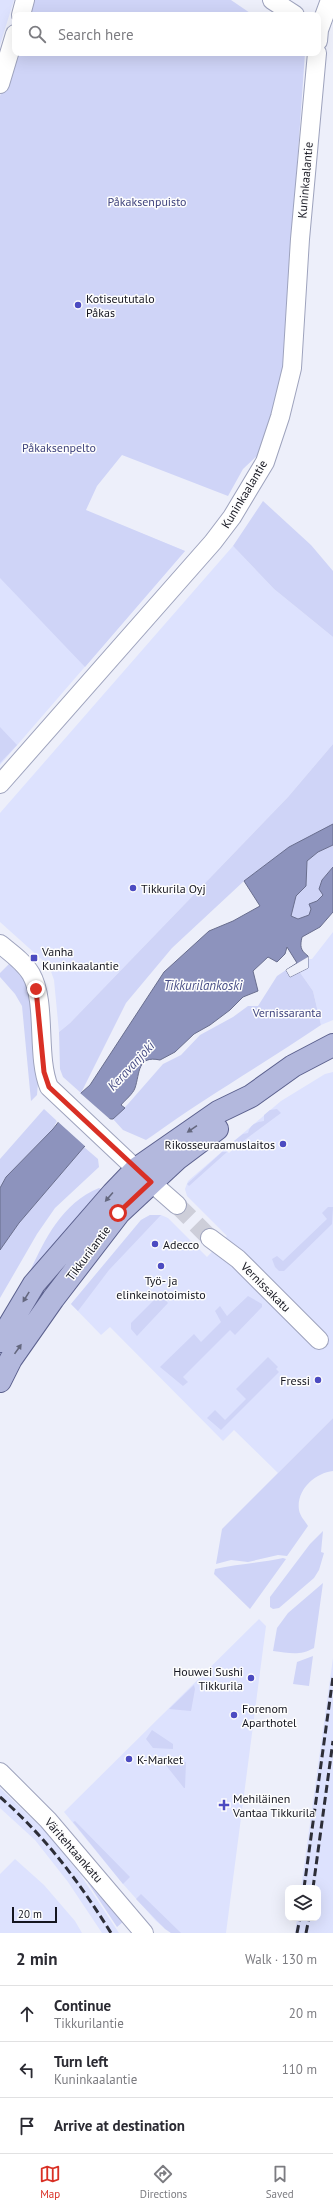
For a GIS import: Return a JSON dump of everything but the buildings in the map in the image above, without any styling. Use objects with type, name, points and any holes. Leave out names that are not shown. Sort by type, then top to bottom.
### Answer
[{"type":"main road","name":"Tikkurilantie","points":[[0,1341],[34,1284],[112,1193],[143,1176],[218,1112],[251,1096],[293,1066],[333,1045]]},
{"type":"main road","name":"Tikkurilantie","points":[[0,1381],[11,1359],[53,1299],[118,1213],[143,1176]]},
{"type":"street","points":[[22,12],[25,0]]},
{"type":"street","points":[[272,0],[290,12]]},
{"type":"street","points":[[321,26],[330,0]]},
{"type":"street","points":[[0,84],[12,44]]},
{"type":"street","name":"Kuninkaalantie","points":[[0,784],[213,542],[232,517],[265,462],[280,417],[292,368],[300,239],[317,56]]},
{"type":"street","points":[[0,944],[23,964],[32,975],[36,989],[46,1080],[49,1087],[59,1098],[111,1144],[143,1176],[177,1205]]},
{"type":"street","name":"Vernissakatu","points":[[210,1238],[238,1259],[319,1340]]},
{"type":"street","name":"Väritehtaankatu","points":[[0,1772],[48,1820],[144,1933]]},
{"type":"shaded area","points":[[0,0],[14,0],[0,45]]},
{"type":"shaded area","points":[[0,476],[185,551],[0,765]]},
{"type":"shaded area","points":[[233,546],[274,589],[333,637],[333,744],[288,797],[70,1023],[59,1032],[54,980],[49,966],[0,922],[0,813]]},
{"type":"shaded area","points":[[333,932],[333,1020],[321,1025],[313,991],[299,971],[306,968],[307,959],[312,959]]},
{"type":"shaded area","points":[[333,1072],[333,1418],[278,1473],[234,1430],[223,1441],[110,1327],[101,1335],[71,1304],[141,1220],[150,1215],[161,1215],[168,1218],[207,1257],[227,1236],[187,1196],[185,1189],[188,1181],[225,1149],[229,1153],[238,1145],[234,1141],[281,1101],[325,1074]]},
{"type":"shaded area","points":[[259,1619],[266,1626],[226,1933],[171,1933],[156,1921],[123,1884],[64,1812]]},
{"type":"shaded area","points":[[333,1658],[333,1933],[295,1933],[297,1921],[321,1921],[321,1885],[301,1885]]},
{"type":"shaded area","points":[[0,1788],[45,1831],[80,1874],[119,1933],[102,1933],[68,1882],[35,1840],[0,1808]]},
{"type":"shaded area","points":[[15,1859],[44,1885],[75,1921],[82,1933],[0,1933],[0,1874]]},
{"type":"green space","points":[[29,0],[231,0],[249,12],[26,12]]},
{"type":"green space","name":"Påkaksenpuisto","points":[[14,56],[305,56],[283,367],[273,414],[258,455],[243,469],[228,496],[122,455],[97,486],[86,510],[185,551],[85,667],[0,578],[0,96]]},
{"type":"green space","points":[[263,501],[311,545],[333,571],[333,637],[274,589],[233,546]]},
{"type":"green space","points":[[0,727],[17,745],[0,763]]},
{"type":"green space","points":[[333,744],[333,824],[244,881],[172,948],[126,1003],[81,1093],[63,1077],[60,1069],[59,1032],[70,1023],[288,797]]},
{"type":"green space","points":[[333,845],[333,867],[322,880],[323,894],[309,915],[298,919],[290,916],[296,896],[306,886],[307,861],[318,852]]},
{"type":"green space","points":[[9,964],[24,978],[31,994],[38,1083],[37,1095],[31,1101],[22,1006],[15,994],[0,977],[0,973]]},
{"type":"green space","name":"Vernissaranta","points":[[286,970],[290,977],[299,971],[313,991],[321,1025],[194,1107],[146,1140],[123,1130],[113,1119],[163,1064],[181,1055],[200,1035],[233,1017],[248,1006],[258,1006],[277,976]]},
{"type":"green space","points":[[44,1109],[57,1121],[53,1129],[6,1177],[0,1188],[0,1159]]},
{"type":"green space","points":[[277,1109],[281,1113],[238,1145],[234,1141],[243,1134],[248,1133],[254,1124],[264,1121],[264,1115],[270,1110]]},
{"type":"green space","points":[[84,1147],[98,1159],[99,1167],[55,1208],[37,1234],[0,1298],[0,1250],[19,1223]]},
{"type":"green space","points":[[222,1152],[227,1152],[189,1186],[187,1184]]},
{"type":"green space","points":[[99,1188],[103,1190],[27,1278],[47,1238],[63,1214],[85,1195]]},
{"type":"green space","points":[[328,1207],[333,1207],[332,1224],[284,1271],[279,1271],[275,1267],[272,1259],[277,1256],[283,1261],[327,1219],[322,1213]]},
{"type":"green space","points":[[150,1215],[161,1215],[109,1270],[78,1311],[71,1304],[141,1220]]},
{"type":"green space","points":[[160,1294],[168,1303],[137,1336],[131,1329],[131,1323]]},
{"type":"green space","points":[[248,1296],[262,1304],[262,1307],[235,1335],[230,1330],[183,1377],[188,1382],[183,1386],[160,1367],[194,1334],[201,1342],[221,1322],[215,1311],[220,1306],[227,1316]]},
{"type":"green space","points":[[268,1357],[278,1367],[276,1369],[279,1372],[221,1430],[207,1418],[215,1410],[225,1420],[246,1399],[236,1389]]},
{"type":"green space","points":[[333,1418],[333,1471],[320,1475],[304,1489],[299,1503],[299,1510],[308,1526],[287,1556],[278,1555],[248,1562],[231,1560],[216,1564],[222,1529]]},
{"type":"green space","points":[[323,1531],[321,1552],[324,1553],[319,1570],[314,1578],[279,1608],[273,1609],[270,1607],[270,1597],[310,1544]]},
{"type":"green space","points":[[283,1558],[286,1559],[250,1609],[214,1574],[215,1569]]},
{"type":"green space","points":[[323,1583],[314,1648],[309,1651],[299,1653],[273,1651],[277,1628],[288,1613]]},
{"type":"green space","points":[[313,1656],[309,1686],[293,1684],[297,1662]]},
{"type":"green space","points":[[194,1685],[195,1689],[191,1711],[169,1709]]},
{"type":"green space","points":[[152,1730],[173,1744],[173,1749],[153,1748],[146,1739]]},
{"type":"green space","points":[[161,1759],[186,1762],[185,1788],[184,1788]]},
{"type":"green space","points":[[75,1821],[130,1877],[123,1884],[73,1822]]},
{"type":"green space","points":[[89,1880],[124,1921],[117,1927],[88,1883]]},
{"type":"green space","points":[[141,1894],[181,1933],[171,1933],[165,1929],[136,1899]]},
{"type":"water","name":"Tikkurilankoski","points":[[333,824],[333,845],[318,852],[307,861],[306,886],[296,896],[291,916],[298,919],[309,915],[311,909],[309,904],[317,901],[323,895],[319,889],[322,880],[333,867],[333,912],[320,927],[302,937],[301,948],[308,956],[308,968],[290,977],[286,970],[297,963],[287,947],[285,954],[277,962],[268,957],[253,971],[258,991],[243,997],[230,1010],[210,1025],[194,1034],[175,1052],[160,1060],[147,1060],[143,1063],[139,1071],[134,1090],[121,1105],[125,1108],[113,1119],[108,1119],[19,1223],[0,1250],[0,1188],[6,1177],[53,1129],[81,1093],[90,1085],[164,972],[209,931],[233,921],[260,906],[244,881],[289,847]]},
{"type":"pier","points":[[308,957],[308,968],[290,977],[286,970]]},
{"type":"pier","points":[[79,1092],[112,1121],[109,1121],[87,1148],[56,1120]]},
{"type":"tunnel","points":[[177,1205],[210,1238]]},
{"type":"railway","points":[[304,1885],[333,1677]]},
{"type":"railway","points":[[313,1885],[333,1741]]},
{"type":"railway","points":[[0,1797],[32,1828],[61,1861],[87,1896],[111,1933]]},
{"type":"railway","points":[[297,1933],[299,1921]]},
{"type":"railway","points":[[306,1933],[308,1921]]},
{"type":"place","name":"Kotiseututalo Påkas","points":[[78,305]]},
{"type":"place","name":"Tikkurila Oyj","points":[[133,888]]},
{"type":"place","name":"Vanha Kuninkaalantie","points":[[34,958]]},
{"type":"place","name":"Rikosseuraamuslaitos","points":[[283,1144]]},
{"type":"place","name":"Adecco","points":[[155,1244]]},
{"type":"place","name":"Työ- ja elinkeinotoimisto","points":[[161,1266]]},
{"type":"place","name":"Fressi","points":[[318,1380]]},
{"type":"place","name":"Houwei Sushi Tikkurila","points":[[251,1678]]},
{"type":"place","name":"Forenom Aparthotel","points":[[234,1715]]},
{"type":"place","name":"K-Market","points":[[129,1759]]},
{"type":"place","name":"Mehiläinen Vantaa Tikkurila","points":[[224,1805]]},
{"type":"route","points":[[36,989],[44,1072],[49,1087],[54,1094],[111,1144],[136,1170],[151,1182],[118,1213]]},
{"type":"park label","name":"Påkaksenpelto","points":[[59,447]]},
{"type":"water label","name":"Keravanjoki","points":[[131,1066]]}]
